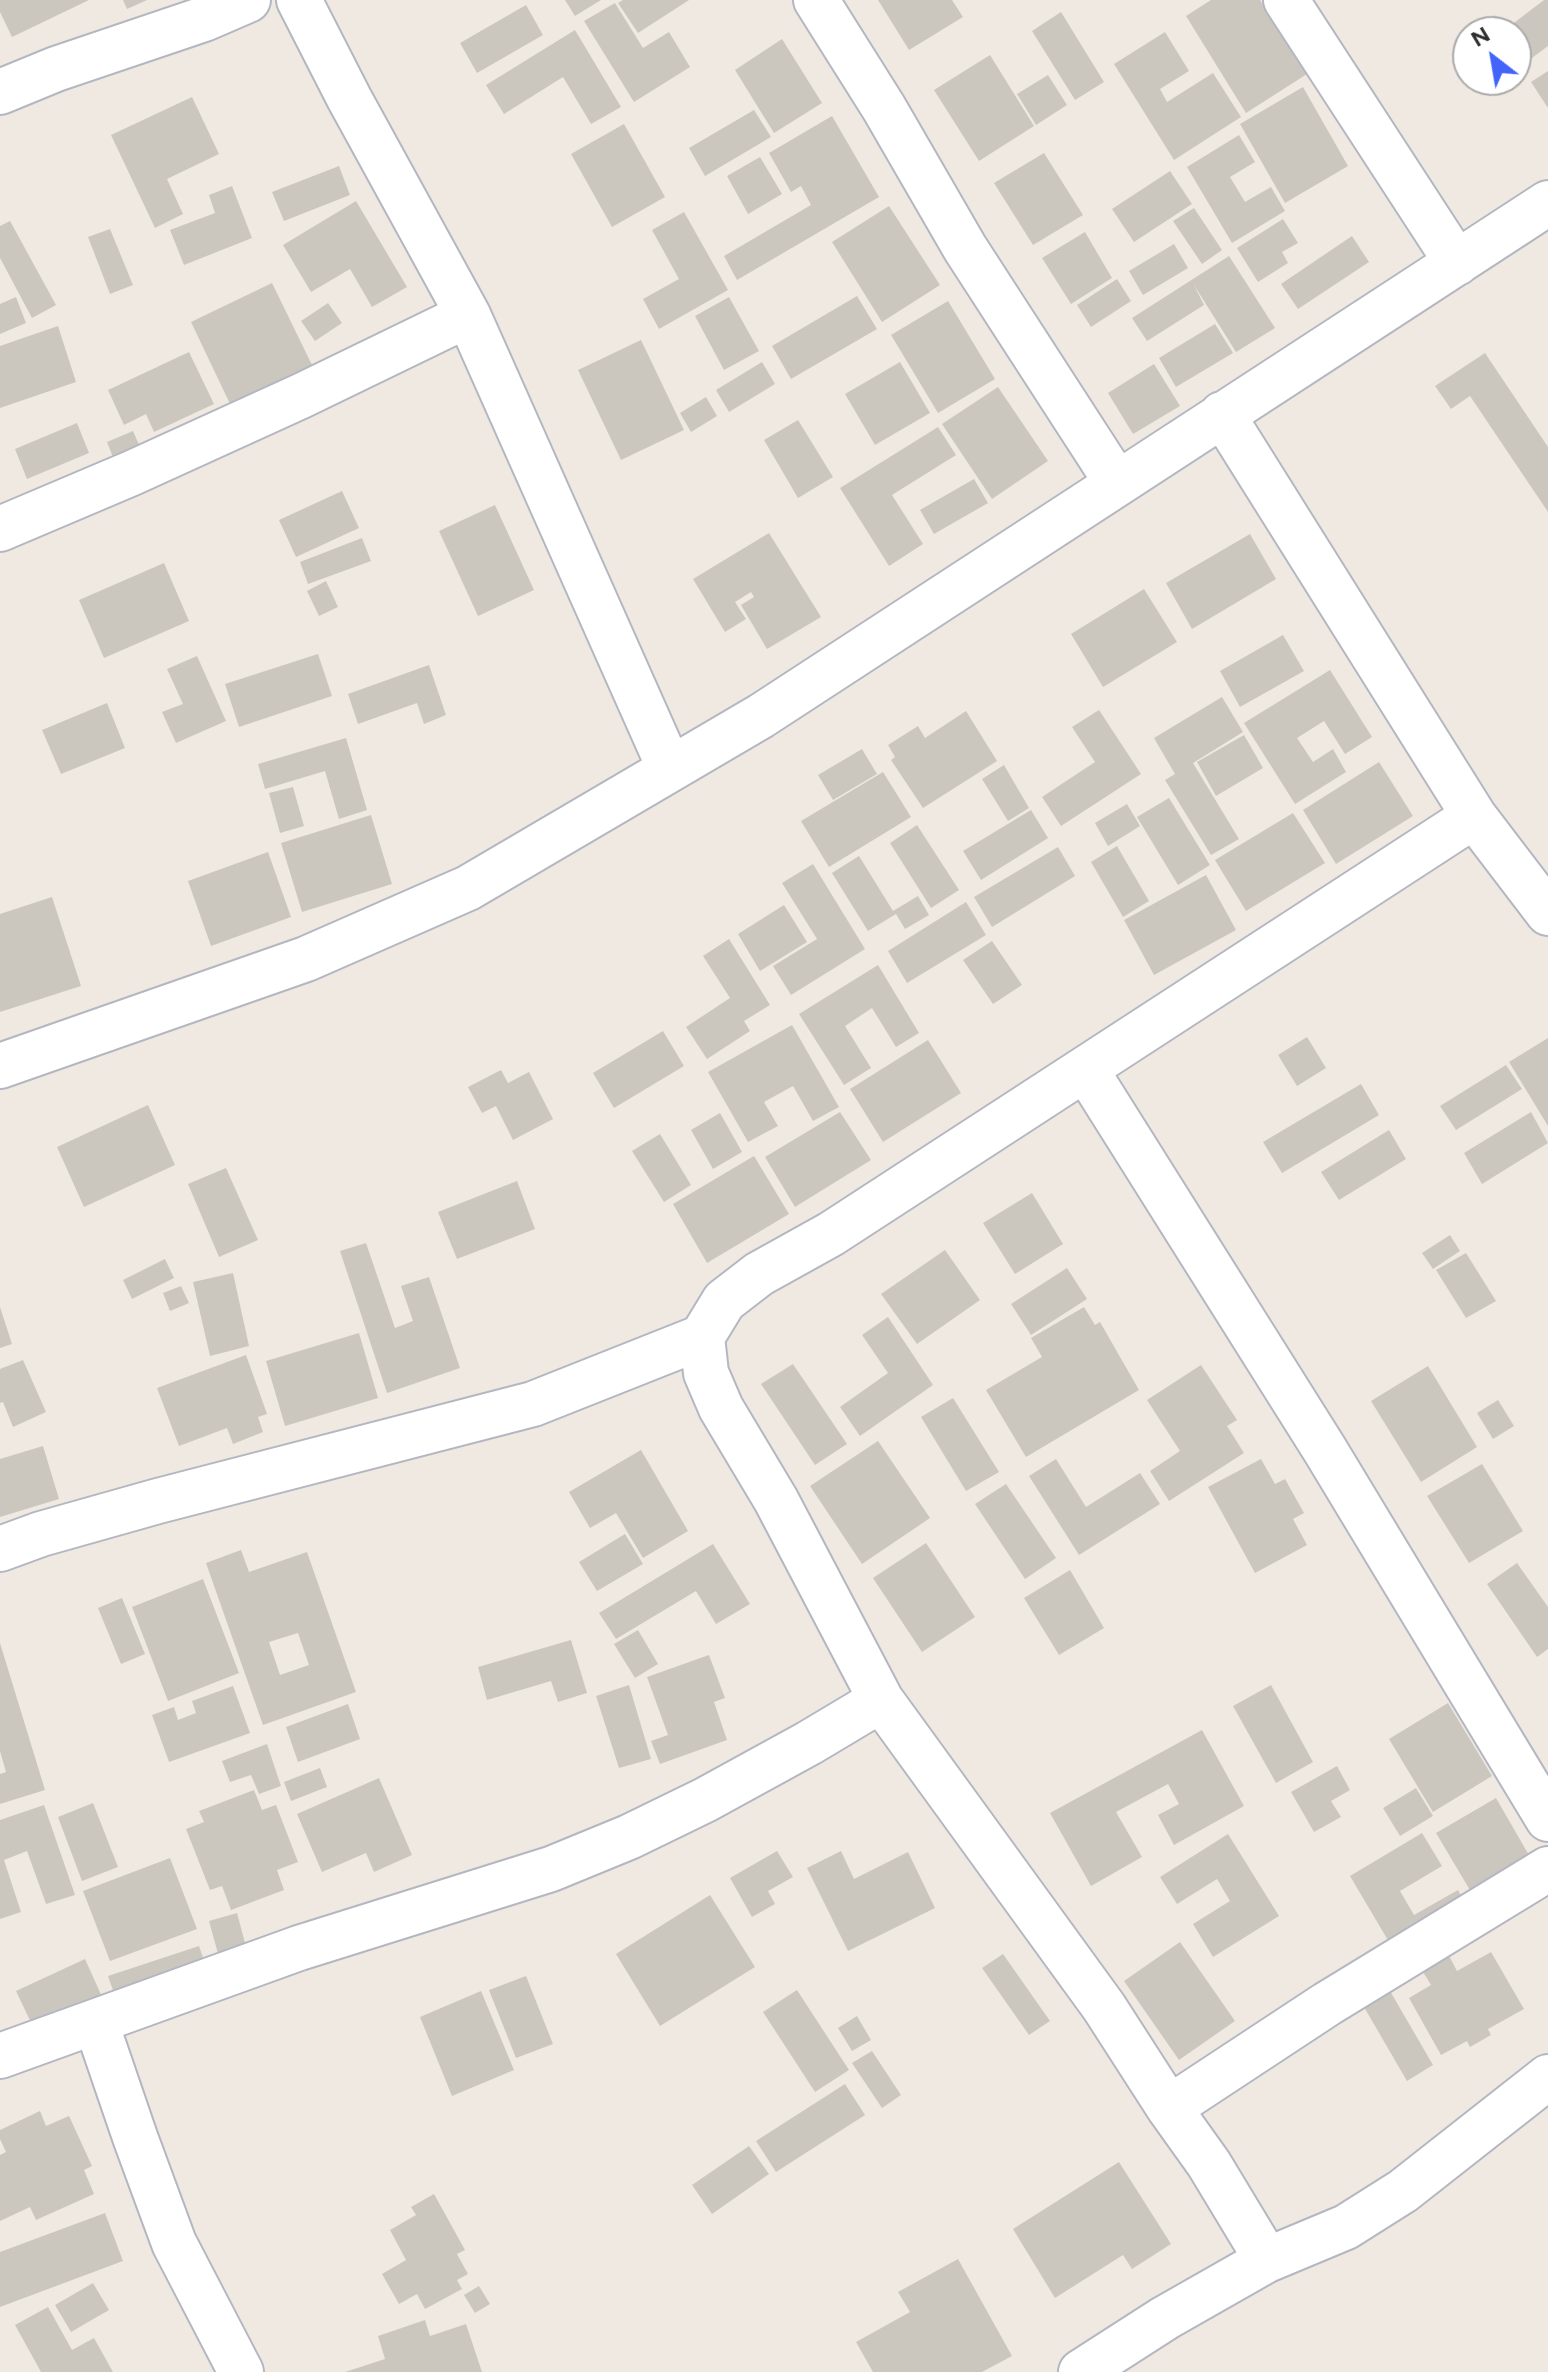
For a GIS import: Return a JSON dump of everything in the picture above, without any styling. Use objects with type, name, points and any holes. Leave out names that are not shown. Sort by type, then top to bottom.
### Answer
[{"type":"street","points":[[0,92],[56,69],[204,19],[248,0]]},
{"type":"street","points":[[299,0],[468,315],[669,767]]},
{"type":"street","points":[[816,0],[884,108],[965,248],[1117,483]]},
{"type":"street","points":[[1286,0],[1457,263]]},
{"type":"street","points":[[0,1066],[306,959],[454,894],[761,716],[1548,203]]},
{"type":"street","points":[[0,529],[301,396],[468,315]]},
{"type":"street","points":[[1222,414],[1474,816],[1548,913]]},
{"type":"street","points":[[0,1549],[41,1534],[158,1501],[533,1404],[702,1337],[724,1301],[759,1274],[831,1234],[1474,816]]},
{"type":"street","points":[[1086,1070],[1325,1450],[1548,1819]]},
{"type":"street","points":[[702,1337],[706,1373],[721,1408],[776,1500],[881,1700],[1104,2007],[1209,2164],[1267,2260]]},
{"type":"street","points":[[0,2056],[299,1948],[551,1869],[629,1837],[718,1793],[881,1700]]},
{"type":"street","points":[[1169,2108],[1327,2004],[1548,1869]]},
{"type":"street","points":[[96,2023],[174,2243],[241,2372]]},
{"type":"street","points":[[1081,2372],[1165,2318],[1267,2260],[1346,2227],[1403,2191],[1548,2077]]},
{"type":"building","points":[[0,0],[89,0],[12,37],[0,12]]},
{"type":"building","points":[[123,0],[147,0],[127,9]]},
{"type":"building","points":[[565,0],[601,0],[575,16]]},
{"type":"building","points":[[623,0],[689,0],[638,33],[618,3]]},
{"type":"building","points":[[878,0],[952,0],[963,17],[909,50]]},
{"type":"building","points":[[1211,0],[1260,0],[1307,74],[1246,113],[1186,16]]},
{"type":"building","points":[[1548,0],[1548,46],[1532,58],[1532,16],[1523,16]]},
{"type":"building","points":[[615,3],[643,48],[669,32],[690,67],[634,102],[584,21]]},
{"type":"building","points":[[526,5],[543,35],[477,73],[460,43]]},
{"type":"building","points":[[1061,12],[1104,82],[1075,100],[1032,31]]},
{"type":"building","points":[[575,30],[621,107],[591,124],[563,77],[504,114],[486,85]]},
{"type":"building","points":[[1165,32],[1189,71],[1160,89],[1167,102],[1213,73],[1241,117],[1174,160],[1114,64]]},
{"type":"building","points":[[782,39],[822,103],[774,133],[735,70]]},
{"type":"building","points":[[990,55],[1034,126],[979,161],[934,90]]},
{"type":"building","points":[[1548,71],[1548,108],[1532,84]]},
{"type":"building","points":[[1048,75],[1067,105],[1036,125],[1017,94]]},
{"type":"building","points":[[1303,87],[1348,166],[1285,203],[1240,124]]},
{"type":"building","points":[[192,97],[219,154],[167,179],[183,214],[155,228],[111,135]]},
{"type":"building","points":[[754,110],[771,137],[705,176],[689,148]]},
{"type":"building","points":[[832,116],[879,197],[737,280],[724,256],[811,205],[801,186],[791,192],[769,153]]},
{"type":"building","points":[[624,124],[665,197],[612,227],[571,154]]},
{"type":"building","points":[[1239,135],[1255,162],[1230,177],[1245,202],[1271,187],[1285,211],[1232,243],[1187,167]]},
{"type":"building","points":[[1044,153],[1083,215],[1033,245],[994,183]]},
{"type":"building","points":[[760,157],[782,194],[748,214],[727,176]]},
{"type":"building","points":[[339,166],[350,195],[284,221],[272,192]]},
{"type":"building","points":[[1170,171],[1192,204],[1134,242],[1112,209]]},
{"type":"building","points":[[232,186],[252,238],[184,265],[170,230],[215,213],[209,195]]},
{"type":"building","points":[[356,201],[407,287],[372,307],[350,269],[311,292],[283,245]]},
{"type":"building","points":[[889,206],[940,285],[882,322],[832,242]]},
{"type":"building","points":[[1194,208],[1222,250],[1202,264],[1173,221]]},
{"type":"building","points":[[684,212],[728,290],[659,329],[643,299],[679,279],[652,230]]},
{"type":"building","points":[[1283,219],[1298,243],[1282,252],[1288,263],[1258,282],[1237,248]]},
{"type":"building","points":[[10,221],[56,305],[32,318],[0,258],[0,226]]},
{"type":"building","points":[[110,229],[133,285],[110,294],[88,237]]},
{"type":"building","points":[[1085,232],[1112,278],[1071,304],[1042,258]]},
{"type":"building","points":[[1352,236],[1369,262],[1298,309],[1281,284]]},
{"type":"building","points":[[1174,244],[1188,268],[1143,295],[1129,271]]},
{"type":"building","points":[[1229,256],[1275,328],[1236,352],[1194,285],[1204,305],[1147,341],[1132,318]]},
{"type":"building","points":[[1117,279],[1131,301],[1091,327],[1077,305]]},
{"type":"building","points":[[272,283],[313,367],[231,406],[191,322]]},
{"type":"building","points":[[857,296],[877,329],[791,379],[772,346]]},
{"type":"building","points":[[16,297],[26,323],[0,334],[0,304]]},
{"type":"building","points":[[729,297],[759,351],[724,370],[695,316]]},
{"type":"building","points":[[948,301],[995,379],[938,413],[891,335]]},
{"type":"building","points":[[328,303],[342,323],[315,341],[301,321]]},
{"type":"building","points":[[1215,324],[1233,353],[1176,387],[1159,358]]},
{"type":"building","points":[[58,326],[76,382],[0,408],[0,346]]},
{"type":"building","points":[[641,340],[684,430],[621,460],[578,370]]},
{"type":"building","points":[[189,352],[214,404],[154,432],[146,414],[124,425],[108,390]]},
{"type":"building","points":[[1485,353],[1548,447],[1548,512],[1470,396],[1451,409],[1435,386]]},
{"type":"building","points":[[762,362],[775,384],[729,412],[716,390]]},
{"type":"building","points":[[900,362],[930,413],[875,445],[845,394]]},
{"type":"building","points":[[1154,364],[1180,406],[1133,434],[1108,393]]},
{"type":"building","points":[[998,387],[1048,461],[992,499],[942,424]]},
{"type":"building","points":[[706,397],[717,416],[691,432],[680,413]]},
{"type":"building","points":[[798,420],[833,477],[798,498],[764,440]]},
{"type":"building","points":[[77,423],[89,453],[27,479],[15,449]]},
{"type":"building","points":[[938,427],[956,455],[892,495],[923,544],[889,566],[840,488]]},
{"type":"building","points":[[133,431],[143,454],[116,465],[107,442]]},
{"type":"building","points":[[974,479],[988,503],[934,534],[920,510]]},
{"type":"building","points":[[342,491],[359,528],[296,557],[279,520]]},
{"type":"building","points":[[495,505],[534,590],[478,616],[439,531]]},
{"type":"building","points":[[769,533],[821,617],[767,649],[741,605],[754,597],[751,592],[735,602],[746,619],[725,632],[693,579]]},
{"type":"building","points":[[1250,534],[1276,579],[1192,629],[1166,583]]},
{"type":"building","points":[[362,538],[371,561],[308,584],[300,562]]},
{"type":"building","points":[[164,563],[189,621],[104,658],[79,600]]},
{"type":"building","points":[[326,581],[338,607],[319,616],[307,591]]},
{"type":"building","points":[[1144,589],[1177,642],[1103,687],[1071,634]]},
{"type":"building","points":[[1283,635],[1304,671],[1240,707],[1220,671]]},
{"type":"building","points":[[318,654],[332,696],[239,727],[225,684]]},
{"type":"building","points":[[197,656],[226,721],[176,743],[162,712],[183,704],[167,669]]},
{"type":"building","points":[[429,665],[446,715],[424,724],[417,703],[358,724],[348,694]]},
{"type":"building","points":[[1330,670],[1372,737],[1345,754],[1324,721],[1297,738],[1313,762],[1333,749],[1346,772],[1295,804],[1244,723]]},
{"type":"building","points":[[1222,697],[1243,732],[1193,763],[1239,839],[1211,855],[1165,780],[1175,774],[1154,738]]},
{"type":"building","points":[[107,703],[125,748],[61,774],[42,730]]},
{"type":"building","points":[[1099,710],[1141,774],[1061,826],[1042,797],[1095,762],[1072,727]]},
{"type":"building","points":[[966,711],[997,761],[923,808],[891,760],[895,757],[888,745],[918,726],[925,738]]},
{"type":"building","points":[[1244,735],[1263,768],[1216,796],[1197,762]]},
{"type":"building","points":[[346,738],[367,810],[339,819],[325,771],[265,789],[258,764]]},
{"type":"building","points":[[862,749],[877,774],[833,800],[818,775]]},
{"type":"building","points":[[1379,762],[1413,816],[1336,864],[1303,810]]},
{"type":"building","points":[[1004,765],[1029,808],[1008,821],[982,779]]},
{"type":"building","points":[[883,772],[911,817],[829,867],[801,821]]},
{"type":"building","points":[[293,787],[304,826],[280,833],[269,793]]},
{"type":"building","points":[[1169,798],[1210,865],[1178,885],[1137,817]]},
{"type":"building","points":[[1127,804],[1140,826],[1108,846],[1095,823]]},
{"type":"building","points":[[1031,810],[1048,838],[981,880],[963,851]]},
{"type":"building","points":[[1293,813],[1325,863],[1246,911],[1215,860]]},
{"type":"building","points":[[371,815],[392,884],[302,912],[281,843]]},
{"type":"building","points":[[917,825],[959,890],[931,908],[890,843]]},
{"type":"building","points":[[1117,846],[1149,901],[1123,917],[1091,862]]},
{"type":"building","points":[[1058,847],[1075,876],[992,927],[974,897]]},
{"type":"building","points":[[268,852],[291,917],[211,946],[188,881]]},
{"type":"building","points":[[859,856],[893,911],[918,896],[929,915],[905,929],[896,914],[868,931],[832,873]]},
{"type":"building","points":[[813,864],[865,949],[791,995],[773,966],[817,939],[782,883]]},
{"type":"building","points":[[1206,875],[1236,930],[1154,975],[1124,920]]},
{"type":"building","points":[[52,897],[81,986],[0,1012],[0,914]]},
{"type":"building","points":[[966,902],[986,935],[907,983],[888,951]]},
{"type":"building","points":[[784,905],[807,942],[760,971],[738,934]]},
{"type":"building","points":[[729,939],[770,1005],[744,1021],[750,1031],[707,1059],[686,1027],[730,998],[703,956]]},
{"type":"building","points":[[992,941],[1022,985],[993,1004],[963,960]]},
{"type":"building","points":[[878,965],[919,1033],[896,1047],[872,1008],[845,1026],[871,1068],[844,1085],[799,1014]]},
{"type":"building","points":[[792,1025],[839,1107],[813,1121],[793,1086],[764,1102],[778,1126],[748,1142],[708,1072]]},
{"type":"building","points":[[663,1031],[684,1066],[614,1108],[593,1073]]},
{"type":"building","points":[[1307,1037],[1326,1068],[1297,1086],[1278,1055]]},
{"type":"building","points":[[1548,1038],[1548,1126],[1509,1062]]},
{"type":"building","points":[[928,1040],[961,1093],[883,1142],[850,1089]]},
{"type":"building","points":[[1506,1065],[1522,1089],[1456,1130],[1440,1106]]},
{"type":"building","points":[[501,1070],[508,1083],[529,1072],[553,1119],[513,1140],[496,1106],[482,1113],[468,1087]]},
{"type":"building","points":[[1361,1084],[1379,1115],[1282,1173],[1263,1142]]},
{"type":"building","points":[[148,1105],[175,1165],[84,1207],[57,1147]]},
{"type":"building","points":[[840,1112],[871,1160],[795,1207],[765,1157]]},
{"type":"building","points":[[1531,1112],[1548,1143],[1482,1184],[1464,1153]]},
{"type":"building","points":[[720,1113],[742,1152],[713,1169],[691,1130]]},
{"type":"building","points":[[1389,1130],[1406,1159],[1339,1200],[1321,1172]]},
{"type":"building","points":[[660,1134],[691,1185],[664,1202],[632,1151]]},
{"type":"building","points":[[754,1156],[789,1214],[707,1263],[673,1204]]},
{"type":"building","points":[[226,1168],[258,1240],[219,1257],[188,1184]]},
{"type":"building","points":[[517,1181],[535,1229],[457,1259],[438,1212]]},
{"type":"building","points":[[1032,1193],[1063,1244],[1015,1274],[983,1223]]},
{"type":"building","points":[[1450,1235],[1460,1251],[1433,1269],[1422,1253]]},
{"type":"building","points":[[366,1243],[395,1328],[413,1321],[401,1286],[429,1277],[460,1368],[387,1393],[340,1251]]},
{"type":"building","points":[[945,1250],[980,1300],[917,1344],[881,1294]]},
{"type":"building","points":[[1466,1253],[1496,1301],[1466,1318],[1436,1270]]},
{"type":"building","points":[[165,1259],[174,1278],[132,1299],[123,1280]]},
{"type":"building","points":[[1067,1268],[1087,1299],[1031,1335],[1011,1304]]},
{"type":"building","points":[[233,1273],[249,1346],[210,1356],[193,1282]]},
{"type":"building","points":[[181,1286],[189,1303],[170,1311],[163,1293]]},
{"type":"building","points":[[0,1307],[12,1344],[0,1348]]},
{"type":"building","points":[[1084,1307],[1095,1325],[1100,1322],[1139,1390],[1026,1457],[986,1390],[1042,1357],[1031,1338]]},
{"type":"building","points":[[888,1317],[933,1385],[860,1436],[840,1407],[888,1373],[862,1335]]},
{"type":"building","points":[[359,1333],[378,1398],[285,1426],[266,1361]]},
{"type":"building","points":[[246,1355],[267,1414],[258,1417],[263,1432],[233,1444],[227,1428],[179,1446],[157,1388]]},
{"type":"building","points":[[23,1360],[46,1412],[13,1427],[3,1402],[0,1403],[0,1369]]},
{"type":"building","points":[[793,1364],[847,1444],[815,1465],[761,1384]]},
{"type":"building","points":[[1201,1365],[1237,1420],[1227,1426],[1244,1453],[1169,1501],[1150,1471],[1180,1451],[1147,1400]]},
{"type":"building","points":[[1428,1366],[1477,1447],[1421,1482],[1371,1401]]},
{"type":"building","points":[[953,1398],[999,1472],[966,1491],[921,1417]]},
{"type":"building","points":[[1498,1400],[1514,1426],[1493,1439],[1477,1413]]},
{"type":"building","points":[[878,1441],[930,1518],[862,1564],[810,1486]]},
{"type":"building","points":[[43,1446],[59,1499],[0,1517],[0,1459]]},
{"type":"building","points":[[641,1450],[688,1531],[643,1558],[616,1513],[590,1528],[569,1492]]},
{"type":"building","points":[[1056,1459],[1086,1507],[1140,1473],[1160,1504],[1079,1555],[1029,1476]]},
{"type":"building","points":[[1261,1459],[1275,1484],[1285,1479],[1304,1513],[1293,1519],[1307,1545],[1255,1573],[1208,1487]]},
{"type":"building","points":[[1482,1464],[1523,1531],[1469,1563],[1427,1496]]},
{"type":"building","points":[[1006,1484],[1056,1558],[1025,1579],[975,1504]]},
{"type":"building","points":[[625,1534],[643,1564],[597,1591],[579,1562]]},
{"type":"building","points":[[926,1543],[975,1617],[922,1652],[873,1578]]},
{"type":"building","points":[[713,1544],[750,1604],[716,1624],[696,1591],[616,1639],[599,1613]]},
{"type":"building","points":[[241,1550],[249,1572],[307,1552],[356,1692],[263,1725],[206,1563]],"holes":[[[298,1633],[309,1665],[280,1675],[269,1642]]]},
{"type":"building","points":[[1517,1563],[1548,1607],[1548,1649],[1537,1657],[1487,1584]]},
{"type":"building","points":[[1070,1570],[1104,1628],[1059,1655],[1024,1598]]},
{"type":"building","points":[[203,1579],[239,1673],[168,1701],[132,1607]]},
{"type":"building","points":[[122,1598],[145,1654],[121,1664],[98,1608]]},
{"type":"building","points":[[638,1630],[658,1664],[635,1678],[614,1644]]},
{"type":"building","points":[[571,1640],[587,1693],[558,1702],[551,1681],[487,1700],[478,1667]]},
{"type":"building","points":[[0,1643],[45,1790],[0,1804],[0,1774],[6,1772],[0,1751]]},
{"type":"building","points":[[709,1655],[725,1698],[714,1702],[727,1740],[660,1764],[651,1741],[668,1735],[647,1677]]},
{"type":"building","points":[[629,1685],[651,1759],[619,1768],[596,1696]]},
{"type":"building","points":[[1271,1685],[1313,1762],[1276,1783],[1233,1706]]},
{"type":"building","points":[[233,1686],[250,1733],[169,1762],[152,1715],[174,1707],[178,1720],[196,1713],[192,1701]]},
{"type":"building","points":[[1448,1703],[1492,1776],[1433,1812],[1389,1739]]},
{"type":"building","points":[[348,1704],[360,1739],[298,1762],[286,1727]]},
{"type":"building","points":[[1202,1730],[1244,1806],[1174,1845],[1158,1815],[1179,1804],[1168,1784],[1116,1812],[1142,1857],[1091,1886],[1050,1813]]},
{"type":"building","points":[[267,1744],[281,1786],[259,1794],[251,1775],[230,1782],[222,1761]]},
{"type":"building","points":[[1337,1766],[1350,1790],[1331,1801],[1341,1817],[1314,1832],[1291,1792]]},
{"type":"building","points":[[320,1768],[327,1787],[291,1801],[284,1782]]},
{"type":"building","points":[[379,1778],[412,1855],[374,1872],[366,1853],[322,1872],[297,1814]]},
{"type":"building","points":[[1416,1788],[1433,1816],[1400,1836],[1383,1808]]},
{"type":"building","points":[[254,1790],[262,1810],[276,1805],[298,1862],[277,1870],[284,1890],[231,1910],[222,1886],[210,1890],[186,1829],[204,1822],[199,1811]]},
{"type":"building","points":[[1496,1798],[1545,1883],[1486,1917],[1436,1833]]},
{"type":"building","points":[[93,1803],[118,1867],[82,1881],[58,1817]]},
{"type":"building","points":[[44,1805],[75,1895],[46,1904],[27,1851],[4,1860],[21,1912],[0,1919],[0,1820]]},
{"type":"building","points":[[1422,1833],[1442,1866],[1400,1891],[1414,1915],[1458,1890],[1475,1921],[1402,1964],[1350,1876]]},
{"type":"building","points":[[1228,1834],[1279,1916],[1213,1957],[1193,1924],[1230,1901],[1217,1879],[1177,1904],[1160,1877]]},
{"type":"building","points":[[777,1851],[793,1877],[768,1891],[775,1904],[752,1917],[730,1878]]},
{"type":"building","points":[[841,1851],[854,1879],[908,1852],[935,1908],[848,1951],[807,1868]]},
{"type":"building","points":[[170,1858],[197,1929],[110,1961],[83,1891]]},
{"type":"building","points":[[710,1895],[755,1967],[660,2026],[616,1954]]},
{"type":"building","points":[[237,1913],[248,1954],[220,1961],[209,1921]]},
{"type":"building","points":[[1180,1942],[1235,2021],[1179,2060],[1124,1981]]},
{"type":"building","points":[[199,1946],[209,1975],[118,2005],[108,1976]]},
{"type":"building","points":[[1447,1952],[1457,1971],[1491,1952],[1524,2009],[1488,2029],[1491,2035],[1470,2047],[1467,2041],[1441,2055],[1409,1998],[1431,1985],[1420,1967]]},
{"type":"building","points":[[1003,1954],[1050,2021],[1029,2035],[982,1968]]},
{"type":"building","points":[[85,1959],[103,1999],[35,2031],[16,1991]]},
{"type":"building","points":[[526,1976],[553,2044],[516,2058],[489,1990]]},
{"type":"building","points":[[797,1990],[849,2070],[815,2092],[763,2012]]},
{"type":"building","points":[[481,1991],[514,2070],[452,2096],[420,2017]]},
{"type":"building","points":[[1390,1991],[1433,2065],[1407,2081],[1364,2007]]},
{"type":"building","points":[[857,2016],[871,2040],[852,2051],[838,2028]]},
{"type":"building","points":[[872,2051],[901,2095],[882,2108],[852,2063]]},
{"type":"building","points":[[845,2084],[865,2115],[776,2172],[756,2141]]},
{"type":"building","points":[[40,2111],[46,2126],[69,2116],[92,2166],[84,2170],[94,2194],[36,2220],[30,2207],[0,2221],[0,2155],[6,2152],[0,2130]]},
{"type":"building","points":[[749,2146],[769,2174],[712,2214],[692,2185]]},
{"type":"building","points":[[1119,2162],[1171,2244],[1132,2269],[1123,2255],[1055,2298],[1013,2229]]},
{"type":"building","points":[[434,2194],[465,2250],[457,2254],[468,2274],[457,2280],[462,2289],[425,2309],[417,2294],[399,2304],[382,2274],[406,2260],[390,2230],[416,2215],[411,2207]]},
{"type":"building","points":[[105,2213],[123,2261],[0,2307],[0,2252]]},
{"type":"building","points":[[958,2259],[1012,2356],[982,2372],[873,2372],[856,2342],[910,2312],[898,2292]]},
{"type":"building","points":[[93,2283],[109,2310],[71,2332],[55,2305]]},
{"type":"building","points":[[479,2286],[490,2304],[475,2313],[464,2295]]},
{"type":"building","points":[[48,2307],[72,2350],[94,2338],[113,2372],[41,2372],[15,2325]]},
{"type":"building","points":[[425,2320],[430,2336],[466,2324],[482,2372],[345,2372],[385,2359],[378,2336]]}]
